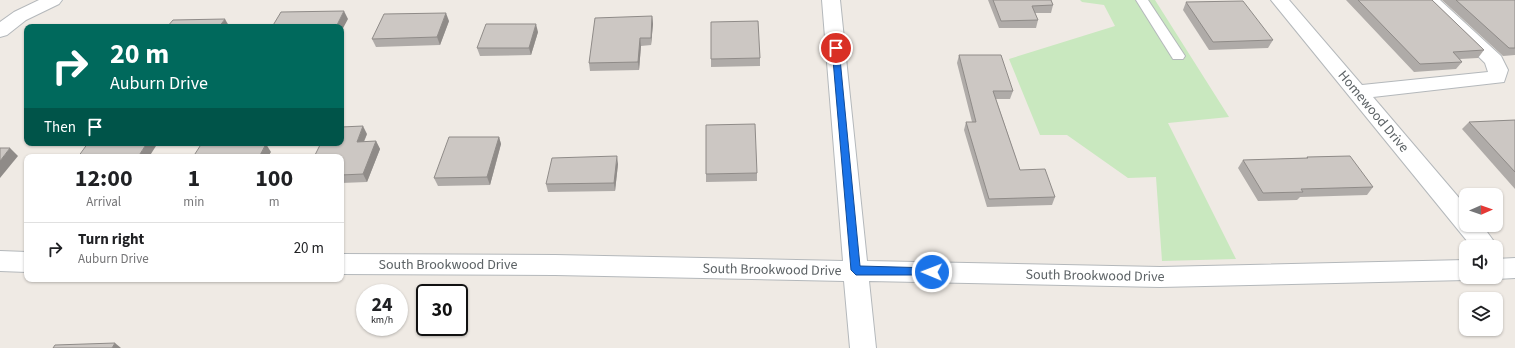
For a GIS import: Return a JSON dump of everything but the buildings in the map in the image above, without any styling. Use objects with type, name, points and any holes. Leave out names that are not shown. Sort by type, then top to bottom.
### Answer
[{"type":"street","points":[[0,31],[20,16],[53,0]]},
{"type":"street","points":[[831,0],[863,348]]},
{"type":"street","name":"Homewood Drive","points":[[1280,0],[1459,214]]},
{"type":"street","points":[[1358,92],[1497,77],[1498,70],[1494,60],[1430,0]]},
{"type":"street","points":[[1474,232],[1480,240]]},
{"type":"street","points":[[0,261],[24,262]]},
{"type":"street","name":"South Brookwood Drive","points":[[344,264],[555,264],[1160,276],[1459,270]]},
{"type":"lane","points":[[1142,0],[1178,56]]},
{"type":"green space","points":[[1080,0],[1155,0],[1229,117],[1168,123],[1236,259],[1162,261],[1156,177],[1128,178],[1067,135],[1040,135],[1009,59],[1115,26],[1104,5],[1082,2]]},
{"type":"route","points":[[836,48],[856,270],[932,272]]}]
